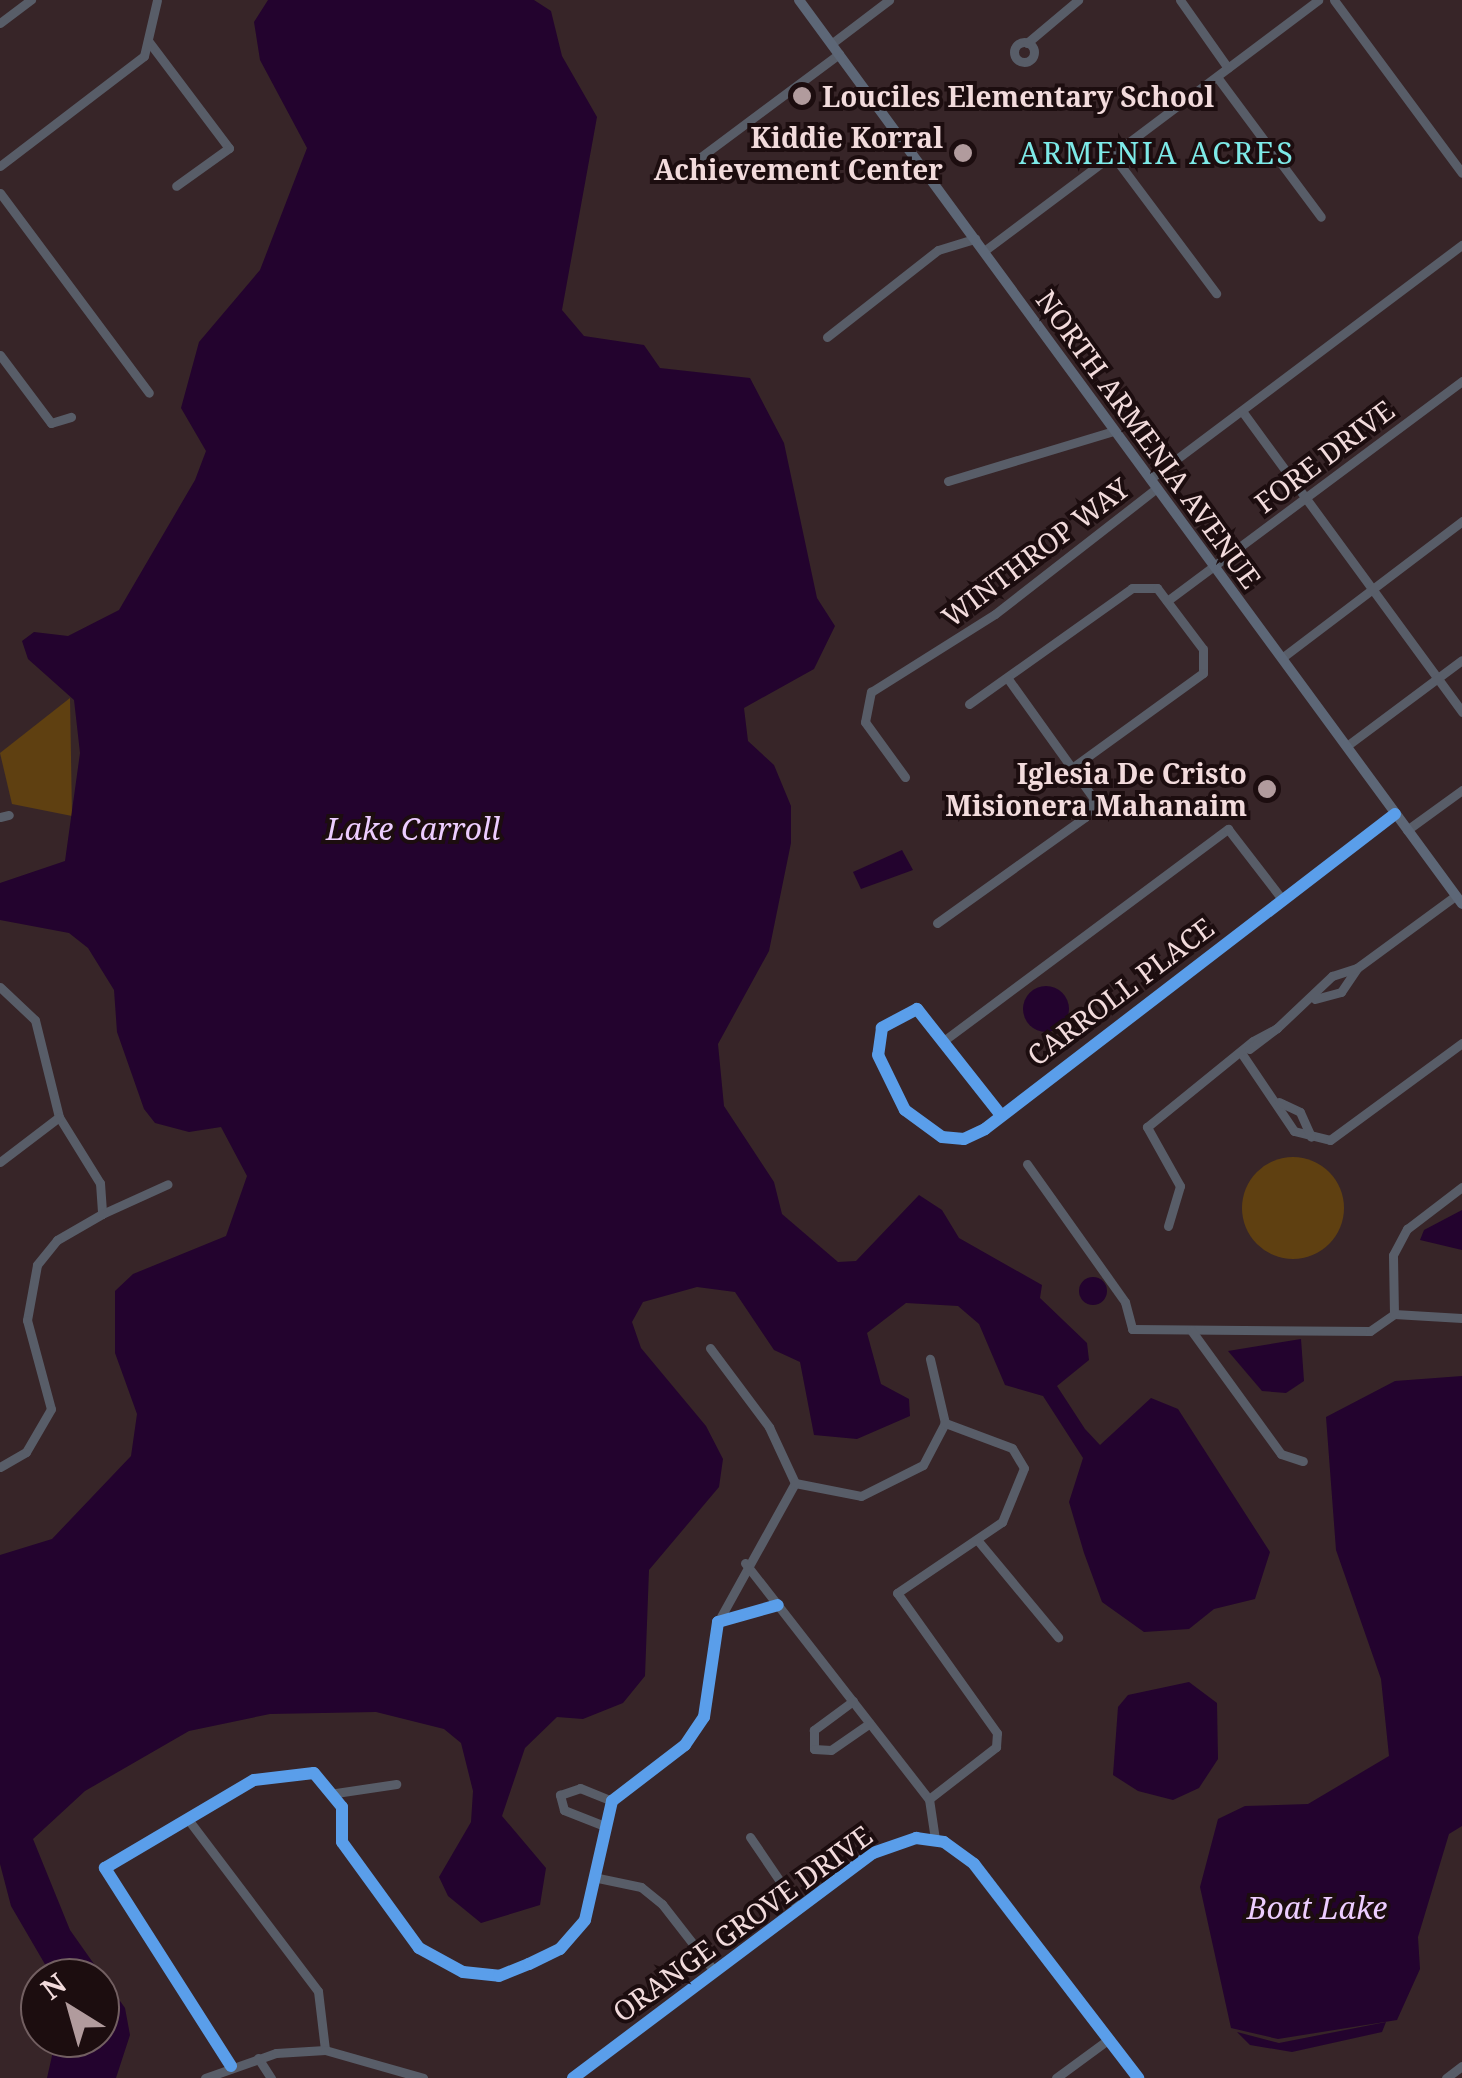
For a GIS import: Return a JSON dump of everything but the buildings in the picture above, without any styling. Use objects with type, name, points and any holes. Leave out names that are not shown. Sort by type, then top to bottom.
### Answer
[{"type":"main road","name":"NORTH ARMENIA AVENUE","points":[[799,0],[1459,900]]},
{"type":"street","points":[[0,23],[31,0]]},
{"type":"street","points":[[0,166],[134,67],[149,42],[157,0]]},
{"type":"street","points":[[702,156],[835,49],[889,0]]},
{"type":"street","points":[[1028,42],[1078,0]]},
{"type":"street","points":[[1180,0],[1228,68]]},
{"type":"street","points":[[984,252],[1318,0]]},
{"type":"street","points":[[1334,0],[1462,173]]},
{"type":"street","points":[[149,42],[229,148],[176,186]]},
{"type":"street","points":[[1217,77],[1321,217]]},
{"type":"street","points":[[1112,154],[1216,293]]},
{"type":"street","points":[[0,193],[150,393]]},
{"type":"street","points":[[828,337],[938,250],[974,239]]},
{"type":"street","name":"WINTHROP WAY","points":[[905,776],[865,722],[871,692],[995,614],[1242,410],[1462,245]]},
{"type":"street","points":[[0,355],[51,424],[71,417]]},
{"type":"street","name":"FORE DRIVE","points":[[1167,601],[1462,381]]},
{"type":"street","points":[[1242,410],[1462,712]]},
{"type":"street","points":[[948,480],[1114,431]]},
{"type":"street","points":[[1282,657],[1462,521]]},
{"type":"street","points":[[969,704],[1132,588],[1145,583],[1167,601],[1204,649],[1203,673],[1076,765]]},
{"type":"street","points":[[1348,746],[1462,660]]},
{"type":"street","points":[[937,923],[1085,817],[1094,799],[1076,765],[1008,679]]},
{"type":"street","points":[[1407,830],[1462,790]]},
{"type":"street","name":"CARROLL PLACE","points":[[942,1042],[918,1009],[897,1012],[882,1028],[884,1072],[906,1110],[942,1137],[964,1139],[1394,814]]},
{"type":"street","points":[[1000,1114],[942,1042],[1228,829],[1282,899]]},
{"type":"street","points":[[1168,1226],[1180,1186],[1147,1127],[1315,1000],[1332,976],[1357,968],[1442,906],[1459,900]]},
{"type":"street","points":[[1315,1000],[1342,992],[1357,968]]},
{"type":"street","points":[[0,987],[35,1020],[60,1117],[100,1183],[102,1214]]},
{"type":"street","points":[[1246,1051],[1294,1132],[1330,1140],[1350,1116],[1392,1102],[1462,1043]]},
{"type":"street","points":[[1278,1102],[1300,1112],[1310,1138]]},
{"type":"street","points":[[0,1162],[60,1117]]},
{"type":"street","points":[[1027,1164],[1125,1302],[1132,1329],[1370,1331],[1394,1314],[1462,1318]]},
{"type":"street","points":[[0,1468],[26,1452],[51,1409],[26,1320],[37,1265],[57,1240],[168,1184]]},
{"type":"street","points":[[1394,1314],[1392,1255],[1406,1229],[1462,1187]]},
{"type":"street","points":[[1191,1330],[1281,1454],[1303,1461]]},
{"type":"street","points":[[710,1348],[769,1427],[795,1483]]},
{"type":"street","points":[[795,1483],[861,1496],[897,1484],[922,1465],[945,1423],[930,1359]]},
{"type":"street","points":[[930,1799],[996,1747],[998,1733],[897,1592],[979,1542],[1019,1496],[1024,1468],[1012,1448],[945,1423]]},
{"type":"street","points":[[231,2066],[106,1868],[254,1780],[314,1772],[336,1793],[342,1842],[419,1948],[463,1972],[499,1976],[560,1949],[585,1920],[598,1878],[602,1825],[612,1802],[685,1745],[704,1718],[718,1622],[745,1563],[768,1540],[795,1483]]},
{"type":"street","points":[[979,1542],[1058,1637]]},
{"type":"street","points":[[745,1563],[930,1799],[934,1838],[974,1864],[1138,2078]]},
{"type":"street","points":[[718,1622],[778,1605]]},
{"type":"street","points":[[853,1701],[814,1730],[814,1749],[831,1750],[870,1722]]},
{"type":"street","points":[[336,1793],[396,1784]]},
{"type":"street","points":[[602,1825],[564,1810],[560,1795],[580,1788],[612,1802]]},
{"type":"street","points":[[187,1818],[318,1991],[325,2050]]},
{"type":"street","points":[[750,1837],[799,1909]]},
{"type":"street","name":"ORANGE GROVE DRIVE","points":[[573,2078],[873,1853],[934,1838]]},
{"type":"street","points":[[598,1878],[641,1887],[662,1904],[714,1972]]},
{"type":"street","points":[[1056,2078],[1109,2039]]},
{"type":"street","points":[[205,2078],[258,2058],[325,2050],[423,2078]]},
{"type":"street","points":[[258,2058],[271,2078]]},
{"type":"street","points":[[1446,2078],[1462,2066]]},
{"type":"shaded area","points":[[70,698],[72,816],[12,804],[0,753]]},
{"type":"shaded area","points":[[1293,1157],[1312,1161],[1329,1172],[1340,1189],[1344,1208],[1340,1227],[1329,1244],[1312,1255],[1293,1259],[1274,1255],[1257,1244],[1246,1227],[1242,1208],[1246,1189],[1257,1172],[1274,1161]]},
{"type":"water","name":"Lake Carroll","points":[[268,0],[534,0],[551,11],[562,56],[597,117],[562,310],[584,336],[644,345],[660,368],[750,378],[784,443],[817,598],[835,626],[814,669],[744,708],[748,741],[774,765],[791,806],[791,843],[769,951],[718,1044],[724,1106],[774,1182],[782,1214],[838,1262],[856,1261],[919,1195],[942,1210],[959,1238],[1042,1285],[1040,1298],[1087,1343],[1089,1360],[1057,1386],[1085,1429],[1100,1445],[1151,1398],[1178,1409],[1270,1552],[1255,1599],[1214,1609],[1189,1629],[1144,1632],[1102,1602],[1084,1553],[1069,1502],[1083,1458],[1043,1396],[1005,1385],[979,1324],[958,1306],[906,1303],[867,1333],[881,1384],[909,1399],[910,1416],[857,1439],[814,1435],[800,1362],[774,1350],[735,1292],[697,1287],[643,1302],[632,1322],[641,1348],[706,1426],[723,1459],[719,1487],[649,1570],[645,1676],[623,1703],[583,1719],[557,1717],[525,1748],[502,1816],[546,1868],[540,1905],[481,1923],[448,1896],[439,1877],[471,1822],[473,1791],[461,1743],[444,1729],[376,1712],[270,1714],[189,1731],[85,1791],[33,1839],[70,1930],[90,1958],[41,1958],[11,1906],[0,1864],[0,1555],[52,1539],[131,1456],[137,1414],[115,1353],[115,1291],[133,1274],[226,1236],[247,1176],[221,1127],[189,1132],[155,1123],[144,1109],[117,1032],[114,990],[88,948],[69,933],[0,920],[0,883],[65,861],[80,753],[74,700],[28,659],[22,641],[34,632],[68,636],[119,610],[195,480],[206,451],[181,408],[199,342],[260,270],[307,148],[260,60],[254,22]]},
{"type":"water","points":[[902,850],[913,870],[861,889],[853,872]]},
{"type":"water","points":[[1046,986],[1062,993],[1069,1009],[1062,1025],[1046,1032],[1030,1025],[1023,1009],[1030,993]]},
{"type":"water","points":[[1462,1210],[1462,1250],[1420,1240],[1424,1230]]},
{"type":"water","points":[[1093,1277],[1103,1281],[1107,1291],[1103,1301],[1093,1305],[1083,1301],[1079,1291],[1083,1281]]},
{"type":"water","points":[[1301,1339],[1304,1381],[1286,1393],[1262,1391],[1228,1351]]},
{"type":"water","name":"Boat Lake","points":[[1462,1376],[1462,1826],[1449,1834],[1418,1937],[1420,1969],[1397,2020],[1278,2039],[1231,2028],[1200,1887],[1218,1819],[1245,1806],[1308,1804],[1389,1756],[1381,1679],[1336,1550],[1326,1417],[1395,1381]]},
{"type":"water","points":[[1189,1682],[1217,1703],[1218,1759],[1199,1788],[1173,1800],[1138,1791],[1113,1775],[1118,1707],[1128,1695]]},
{"type":"water","name":"Lake Carroll","points":[[120,2001],[130,2035],[116,2078],[47,2078],[52,2058],[120,2058]]},
{"type":"water","points":[[1386,2022],[1382,2032],[1292,2052],[1250,2045],[1237,2032],[1279,2043]]},
{"type":"cycle path","points":[[1000,1114],[917,1009],[882,1028],[878,1055],[905,1110],[942,1137],[964,1139],[985,1129],[1395,814]]},
{"type":"cycle path","points":[[231,2066],[105,1868],[254,1780],[314,1773],[342,1807],[342,1842],[419,1948],[463,1972],[499,1976],[560,1949],[585,1920],[612,1801],[685,1745],[704,1717],[718,1622],[778,1605]]},
{"type":"cycle path","points":[[573,2078],[873,1853],[916,1838],[944,1842],[974,1864],[1138,2078]]},
{"type":"place","name":"Louciles Elementary School","points":[[802,96]]},
{"type":"place","name":"Kiddie Korral Achievement Center","points":[[963,153]]},
{"type":"place","name":"Iglesia De Cristo Misionera Mahanaim","points":[[1267,789]]},
{"type":"district","name":"ARMENIA ACRES","points":[[1157,153]]}]
